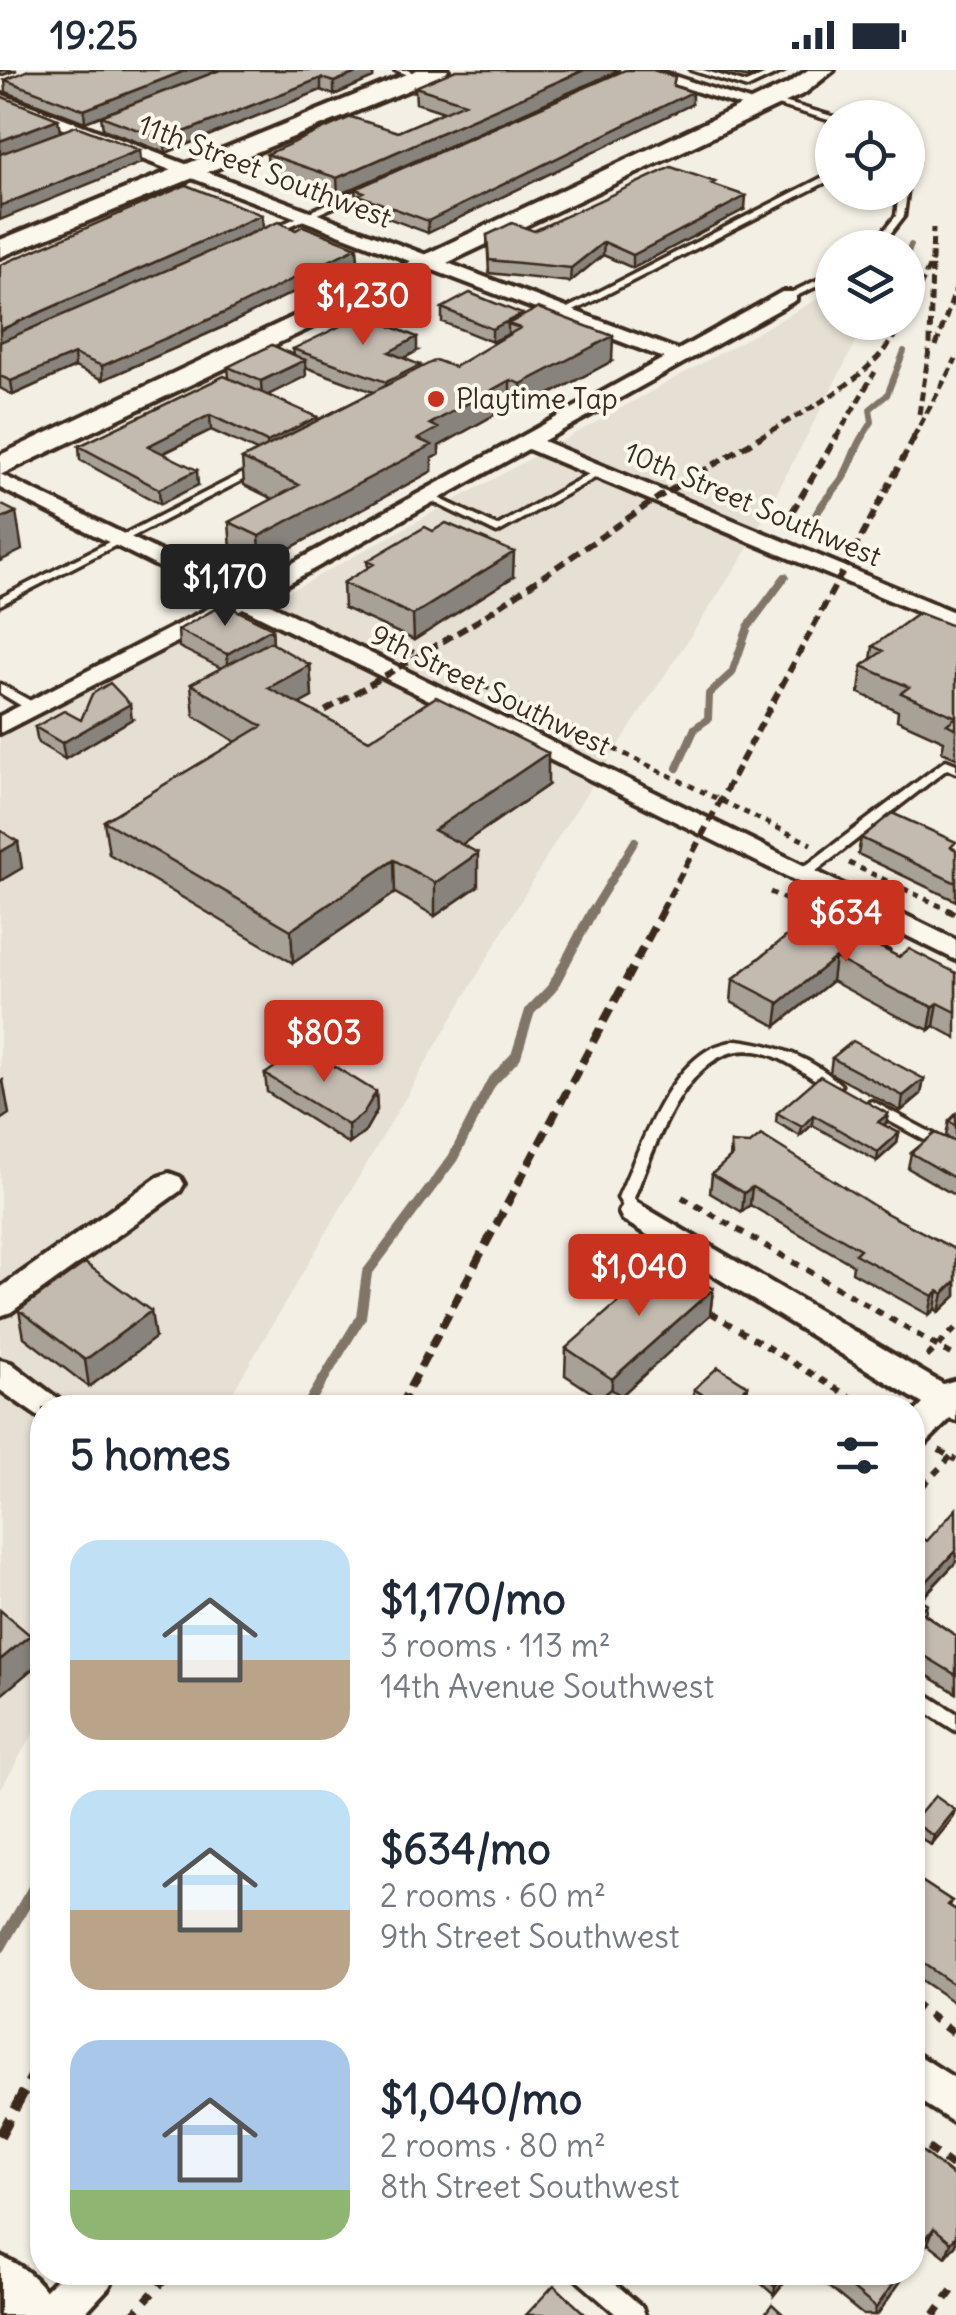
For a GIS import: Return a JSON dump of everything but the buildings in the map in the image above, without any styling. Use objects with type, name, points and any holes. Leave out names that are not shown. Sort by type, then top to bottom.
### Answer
[{"type":"main road","points":[[0,466],[763,103],[823,70]]},
{"type":"main road","points":[[0,249],[190,172],[419,72]]},
{"type":"main road","points":[[0,2288],[27,2315]]},
{"type":"street","points":[[638,70],[763,103]]},
{"type":"street","name":"11th Street Southwest","points":[[0,99],[430,263],[555,318],[680,357]]},
{"type":"street","points":[[0,726],[242,600],[789,296]]},
{"type":"street","name":"10th Street Southwest","points":[[528,442],[954,618]]},
{"type":"street","name":"9th Street Southwest","points":[[0,480],[242,600],[431,703],[956,952]]},
{"type":"street","points":[[0,1304],[169,1184]]},
{"type":"street","points":[[634,1212],[953,1400],[925,1438]]},
{"type":"street","points":[[0,1372],[30,1395]]},
{"type":"street","points":[[925,2081],[956,2104]]},
{"type":"street","points":[[52,2315],[81,2285]]},
{"type":"lane","points":[[618,78],[638,70]]},
{"type":"lane","points":[[695,70],[747,86],[781,70]]},
{"type":"lane","points":[[763,103],[815,116]]},
{"type":"lane","points":[[252,240],[389,179]]},
{"type":"lane","points":[[555,318],[815,185]]},
{"type":"lane","points":[[789,296],[815,284]]},
{"type":"lane","points":[[0,602],[270,464]]},
{"type":"lane","points":[[428,497],[497,530],[598,472]]},
{"type":"lane","points":[[0,688],[34,708]]},
{"type":"lane","points":[[801,876],[946,764],[956,769]]},
{"type":"lane","points":[[634,1212],[626,1198],[686,1074],[710,1052],[742,1043],[767,1048],[956,1152]]},
{"type":"lane","points":[[925,1702],[956,1723]]},
{"type":"lane","points":[[600,2285],[634,2315]]},
{"type":"path","points":[[369,631],[956,914]]},
{"type":"path","points":[[770,892],[922,968]]},
{"type":"path","points":[[682,1197],[954,1356]]},
{"type":"path","points":[[711,1312],[847,1395]]},
{"type":"path","points":[[922,1361],[956,1328]]},
{"type":"path","points":[[925,1442],[954,1456],[925,1484]]},
{"type":"path","points":[[925,2012],[956,2035]]},
{"type":"path","points":[[925,2146],[956,2169]]},
{"type":"path","points":[[132,2315],[160,2285]]},
{"type":"path","points":[[934,2315],[956,2286]]},
{"type":"shaded area","points":[[815,300],[815,340],[857,340],[744,555],[560,834],[231,1395],[30,1395],[30,1739],[0,1790],[0,737],[240,612],[306,583]]},
{"type":"waterway","points":[[862,438],[872,422],[870,409],[887,395],[904,351]]},
{"type":"waterway","points":[[810,533],[819,510],[845,474],[863,436]]},
{"type":"waterway","points":[[677,768],[695,728],[708,719],[709,694],[732,673],[748,627],[785,577]]},
{"type":"waterway","points":[[592,912],[635,841]]},
{"type":"waterway","points":[[314,1395],[361,1317],[367,1273],[453,1158],[491,1083],[516,1056],[530,1011],[552,988],[593,910]]},
{"type":"waterway","points":[[0,1947],[30,1895]]},
{"type":"railway","points":[[932,260],[933,228]]},
{"type":"railway","points":[[925,275],[932,260]]},
{"type":"railway","points":[[919,414],[930,344],[932,260]]},
{"type":"railway","points":[[936,346],[956,289]]},
{"type":"railway","points":[[758,438],[839,390],[875,360],[891,340]]},
{"type":"railway","points":[[913,438],[956,359]]},
{"type":"railway","points":[[836,438],[875,372]]},
{"type":"railway","points":[[296,728],[479,620],[659,497],[762,436]]},
{"type":"railway","points":[[792,512],[837,436]]},
{"type":"railway","points":[[661,912],[915,436]]},
{"type":"railway","points":[[406,1395],[663,910]]},
{"type":"railway","points":[[0,2136],[30,2080]]},
{"type":"place","name":"Playtime Tap","points":[[436,399]]}]
